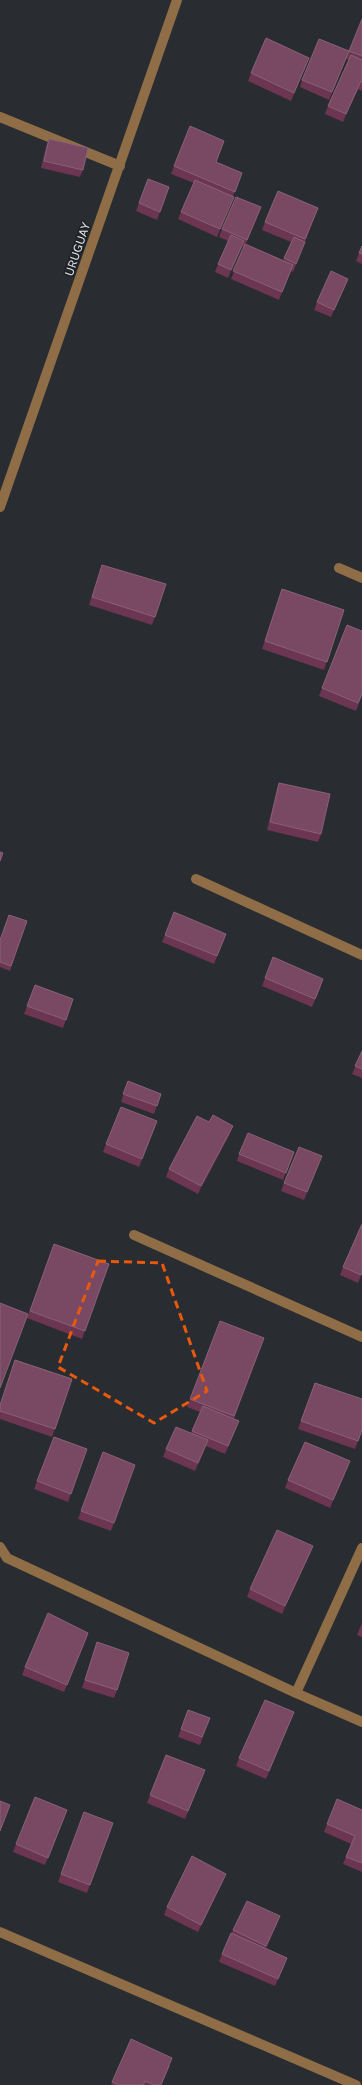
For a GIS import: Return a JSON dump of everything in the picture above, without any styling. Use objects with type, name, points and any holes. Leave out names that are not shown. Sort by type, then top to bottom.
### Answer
[{"type":"street","name":"URUGUAY","points":[[0,507],[177,0]]},
{"type":"street","points":[[0,117],[120,166]]},
{"type":"street","points":[[339,568],[362,578]]},
{"type":"street","points":[[196,879],[362,955]]},
{"type":"street","points":[[134,1235],[362,1337]]},
{"type":"street","points":[[0,1547],[7,1558],[296,1693],[362,1722]]},
{"type":"street","points":[[296,1693],[362,1548]]},
{"type":"street","points":[[0,1932],[356,2085]]},
{"type":"highlighted area","points":[[98,1261],[162,1263],[207,1391],[154,1423],[58,1367]]},
{"type":"building","points":[[362,19],[362,56],[349,51]]},
{"type":"building","points":[[266,38],[309,58],[294,93],[251,73]]},
{"type":"building","points":[[319,39],[349,51],[332,92],[302,80]]},
{"type":"building","points":[[351,55],[362,60],[362,82],[361,81],[346,114],[328,106]]},
{"type":"building","points":[[190,126],[224,141],[216,162],[242,173],[235,192],[174,166]]},
{"type":"building","points":[[49,139],[88,148],[83,170],[44,161]]},
{"type":"building","points":[[148,179],[169,187],[160,212],[139,203]]},
{"type":"building","points":[[195,180],[234,197],[220,229],[181,212]]},
{"type":"building","points":[[278,191],[318,208],[305,239],[265,222]]},
{"type":"building","points":[[236,197],[261,207],[247,240],[222,229]]},
{"type":"building","points":[[231,235],[244,241],[231,270],[218,264]]},
{"type":"building","points":[[294,237],[305,242],[296,264],[284,258]]},
{"type":"building","points":[[245,244],[293,265],[282,292],[233,271]]},
{"type":"building","points":[[362,246],[362,254],[359,253]]},
{"type":"building","points":[[331,271],[348,279],[334,310],[317,302]]},
{"type":"building","points":[[102,565],[166,584],[155,617],[92,597]]},
{"type":"building","points":[[282,589],[344,610],[327,662],[265,641]]},
{"type":"building","points":[[347,625],[362,631],[362,694],[358,703],[322,688]]},
{"type":"building","points":[[279,783],[330,794],[321,834],[270,822]]},
{"type":"building","points":[[0,852],[3,853],[0,861]]},
{"type":"building","points":[[174,912],[226,934],[217,956],[165,935]]},
{"type":"building","points":[[9,915],[27,921],[11,966],[0,962],[0,940]]},
{"type":"building","points":[[273,957],[323,979],[315,999],[265,978]]},
{"type":"building","points":[[35,985],[73,999],[66,1020],[27,1006]]},
{"type":"building","points":[[362,1051],[362,1069],[355,1066]]},
{"type":"building","points":[[128,1081],[161,1094],[157,1106],[123,1094]]},
{"type":"building","points":[[121,1107],[157,1121],[142,1159],[106,1144]]},
{"type":"building","points":[[213,1115],[233,1126],[201,1186],[169,1169],[197,1116],[209,1122]]},
{"type":"building","points":[[248,1133],[294,1152],[286,1173],[239,1154]]},
{"type":"building","points":[[299,1147],[322,1156],[307,1192],[284,1183]]},
{"type":"building","points":[[362,1224],[362,1272],[361,1275],[343,1267]]},
{"type":"building","points":[[54,1244],[109,1264],[85,1331],[30,1311]]},
{"type":"building","points":[[0,1303],[28,1314],[0,1388]]},
{"type":"building","points":[[220,1321],[264,1338],[234,1416],[190,1399]]},
{"type":"building","points":[[15,1360],[72,1379],[55,1429],[0,1411],[0,1405]]},
{"type":"building","points":[[315,1383],[362,1399],[362,1430],[358,1441],[301,1421]]},
{"type":"building","points":[[203,1406],[239,1421],[228,1446],[192,1431]]},
{"type":"building","points":[[176,1427],[208,1440],[198,1463],[166,1449]]},
{"type":"building","points":[[54,1437],[87,1449],[71,1494],[37,1481]]},
{"type":"building","points":[[305,1442],[350,1461],[333,1500],[288,1480]]},
{"type":"building","points":[[103,1452],[135,1465],[114,1523],[81,1511]]},
{"type":"building","points":[[277,1530],[313,1546],[285,1606],[250,1589]]},
{"type":"building","points":[[48,1613],[88,1633],[67,1685],[25,1667]]},
{"type":"building","points":[[97,1642],[129,1653],[117,1690],[85,1680]]},
{"type":"building","points":[[265,1700],[294,1712],[269,1771],[239,1758]]},
{"type":"building","points":[[188,1710],[210,1718],[202,1737],[181,1729]]},
{"type":"building","points":[[166,1755],[205,1770],[188,1811],[150,1795]]},
{"type":"building","points":[[35,1797],[67,1810],[48,1858],[16,1844]]},
{"type":"building","points":[[337,1799],[362,1810],[362,1863],[346,1857],[355,1836],[327,1824]]},
{"type":"building","points":[[0,1801],[10,1805],[0,1831]]},
{"type":"building","points":[[84,1812],[113,1823],[90,1885],[61,1874]]},
{"type":"building","points":[[192,1856],[226,1874],[201,1925],[167,1907]]},
{"type":"building","points":[[247,1901],[280,1916],[266,1946],[233,1930]]},
{"type":"building","points":[[231,1933],[287,1958],[278,1979],[222,1954]]},
{"type":"building","points":[[131,2039],[172,2058],[161,2085],[154,2085],[145,2081],[143,2085],[119,2085],[112,2082]]}]
